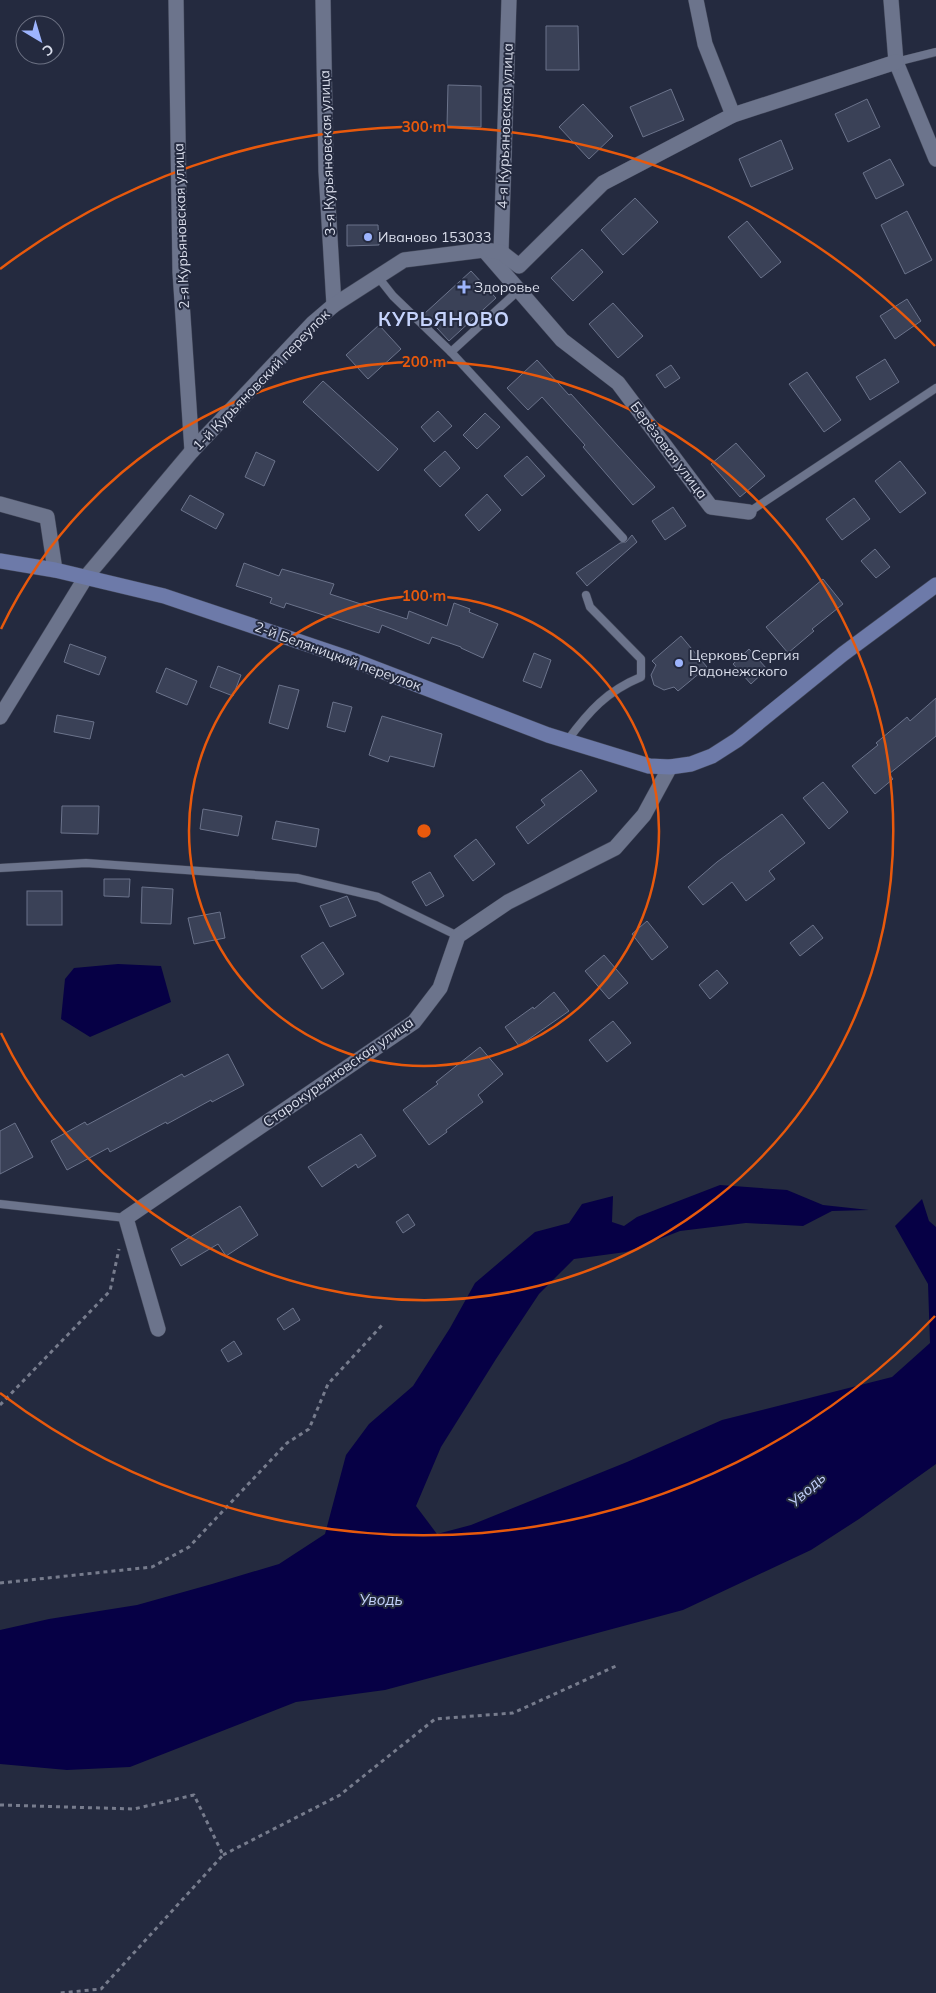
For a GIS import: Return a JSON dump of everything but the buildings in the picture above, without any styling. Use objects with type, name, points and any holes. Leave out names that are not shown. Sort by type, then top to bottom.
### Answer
[{"type":"main road","name":"2-й Беляницкий переулок","points":[[0,561],[55,570],[164,596],[346,657],[567,741],[649,766],[670,767]]},
{"type":"main road","points":[[670,767],[691,764],[712,756],[737,740],[843,654],[936,585]]},
{"type":"street","name":"2-я Курьяновская улица","points":[[176,0],[180,272],[192,451]]},
{"type":"street","name":"3-я Курьяновская улица","points":[[324,0],[326,171],[334,305]]},
{"type":"street","name":"4-я Курьяновская улица","points":[[501,252],[509,0]]},
{"type":"street","points":[[696,0],[705,44],[733,115]]},
{"type":"street","points":[[891,0],[896,62],[936,159]]},
{"type":"street","name":"1-й Курьяновский переулок","points":[[0,717],[86,577],[192,451],[313,324],[334,305],[404,260],[484,250],[501,252],[519,266],[603,183],[733,115],[896,62]]},
{"type":"street","name":"Берёзовая улица","points":[[484,250],[562,340],[618,383],[711,507],[750,512]]},
{"type":"street","points":[[0,504],[47,517],[55,570]]},
{"type":"street","points":[[458,936],[508,902],[616,848],[644,815],[670,767]]},
{"type":"street","name":"Старокурьяновская улица","points":[[126,1218],[414,1022],[440,988],[458,936]]},
{"type":"street","points":[[126,1218],[158,1329]]},
{"type":"lane","points":[[896,62],[936,52]]},
{"type":"lane","points":[[378,277],[393,296],[450,352],[623,538]]},
{"type":"lane","points":[[450,352],[519,290]]},
{"type":"lane","name":"Берёзовая улица","points":[[750,512],[936,388]]},
{"type":"lane","points":[[567,741],[588,713],[602,699],[628,682],[642,676],[641,659],[590,607],[586,595]]},
{"type":"lane","points":[[0,868],[86,863],[297,878],[378,897],[458,936]]},
{"type":"lane","points":[[0,1204],[126,1218]]},
{"type":"path","points":[[0,1405],[110,1291],[120,1245]]},
{"type":"path","points":[[0,1583],[152,1567],[189,1547],[287,1444],[309,1429],[328,1384],[384,1322]]},
{"type":"path","points":[[60,1993],[101,1988],[223,1855],[340,1795],[434,1719],[513,1713],[616,1666]]},
{"type":"path","points":[[0,1805],[134,1809],[194,1795],[223,1855]]},
{"type":"water","points":[[118,964],[161,966],[171,1002],[90,1037],[61,1019],[65,979],[74,968]]},
{"type":"water","name":"Уводь","points":[[720,1185],[787,1190],[823,1205],[869,1210],[832,1211],[803,1226],[746,1223],[680,1231],[626,1252],[574,1259],[539,1294],[441,1447],[416,1506],[437,1534],[471,1525],[627,1462],[722,1420],[892,1377],[930,1343],[928,1284],[895,1226],[922,1199],[929,1221],[936,1227],[936,1464],[859,1519],[811,1550],[683,1610],[385,1690],[296,1702],[130,1767],[67,1770],[0,1764],[0,1630],[49,1619],[137,1605],[279,1564],[325,1534],[346,1455],[369,1424],[413,1386],[450,1328],[475,1283],[535,1232],[569,1223],[582,1204],[613,1196],[612,1222],[624,1226],[637,1217]]},
{"type":"place","name":"Иваново 153033","points":[[368,237]]},
{"type":"place","name":"Здоровье","points":[[464,287]]},
{"type":"place","name":"Церковь Сергия Радонежского","points":[[679,663]]},
{"type":"district","name":"КУРЬЯНОВО","points":[[444,319]]}]
